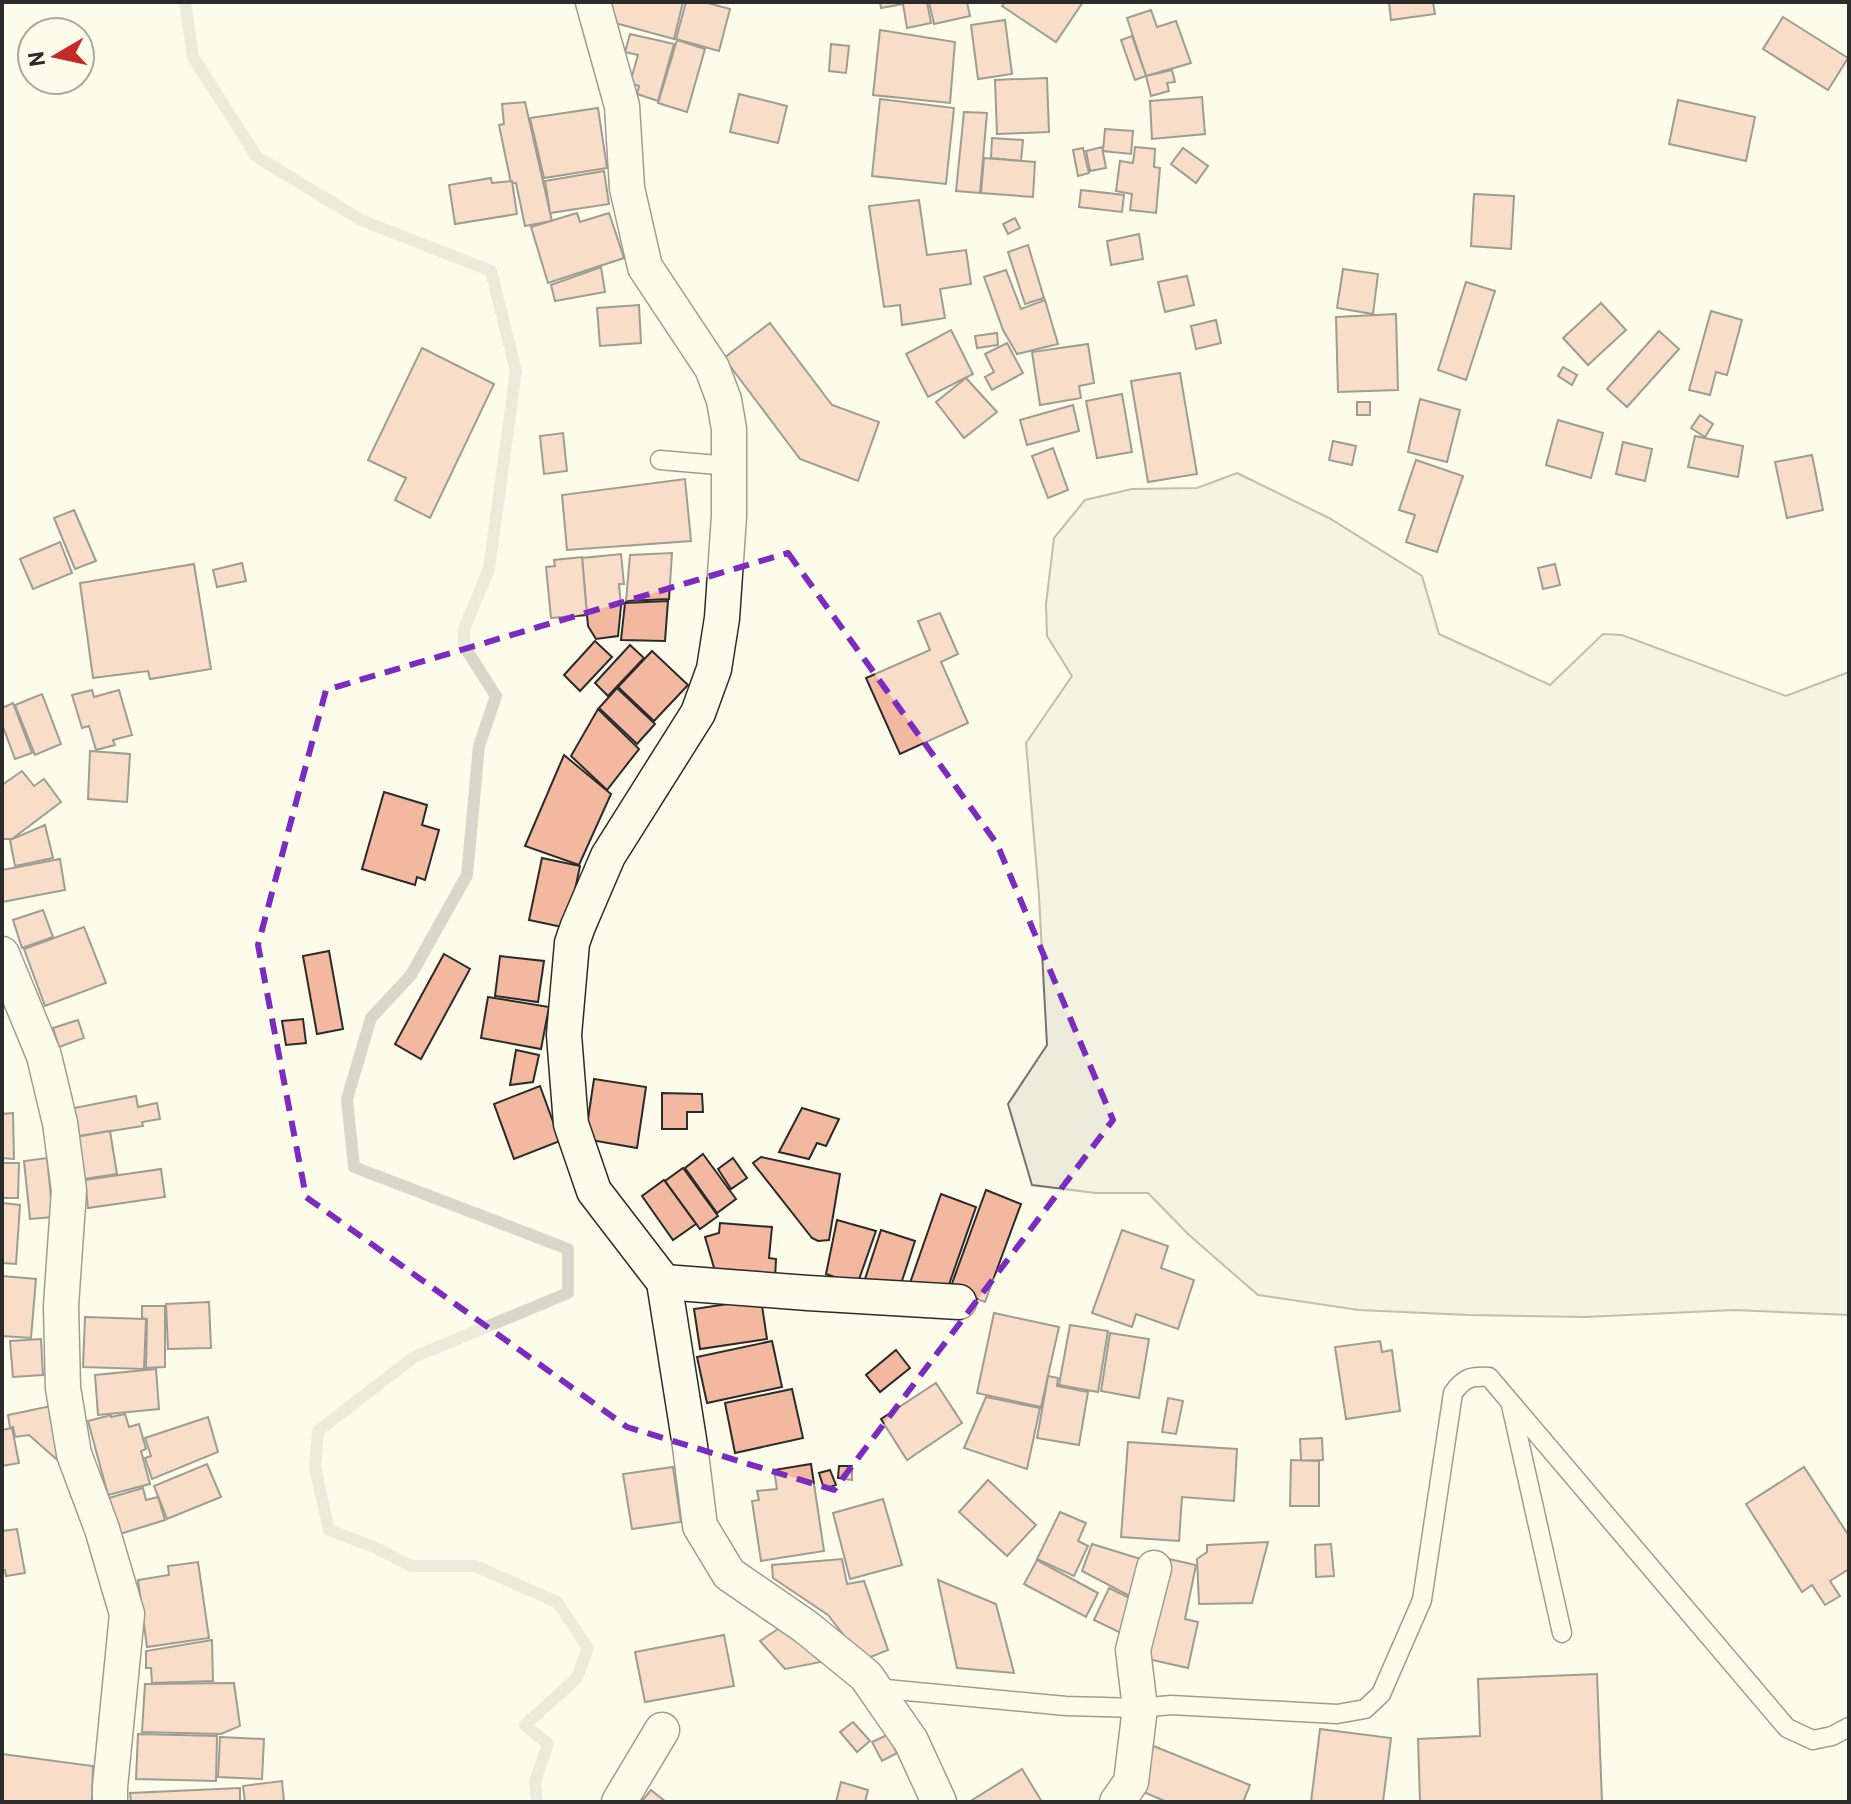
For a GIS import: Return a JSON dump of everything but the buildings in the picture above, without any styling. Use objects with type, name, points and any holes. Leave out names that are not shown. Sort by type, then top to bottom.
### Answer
[{"type":"street","points":[[593,2],[622,106],[627,188],[645,267],[712,368],[724,400],[729,429],[729,516],[722,618],[714,669],[698,713],[608,856],[572,943],[564,1035],[571,1124],[594,1191],[664,1282],[700,1526],[729,1574],[806,1627],[866,1676],[911,1741],[939,1802]]},
{"type":"street","points":[[2,954],[44,1056],[60,1123],[69,1190],[61,1306],[63,1388],[74,1454],[102,1529],[127,1614],[110,1802]]},
{"type":"street","points":[[664,1282],[959,1302]]},
{"type":"street","points":[[1117,1802],[1131,1782],[1140,1708],[1133,1650],[1154,1568]]},
{"type":"street","points":[[619,1802],[662,1730]]},
{"type":"lane","points":[[660,460],[729,466]]},
{"type":"lane","points":[[875,1688],[1066,1706],[1140,1708],[1171,1705],[1337,1714],[1365,1709],[1381,1694],[1422,1600],[1453,1393],[1461,1382],[1475,1376],[1489,1377],[1787,1728],[1813,1740],[1832,1736],[1849,1727]]},
{"type":"lane","points":[[1511,1403],[1562,1633]]},
{"type":"highlighted area","points":[[788,553],[997,844],[1113,1120],[834,1490],[627,1427],[306,1197],[258,945],[326,690]]},
{"type":"shaded area","points":[[1237,473],[1329,518],[1422,576],[1439,634],[1550,685],[1603,634],[1622,635],[1786,696],[1849,672],[1849,1315],[1734,1310],[1585,1317],[1469,1315],[1359,1310],[1258,1295],[1189,1235],[1148,1193],[1096,1193],[1032,1185],[1008,1104],[1047,1045],[1026,743],[1072,676],[1047,636],[1046,604],[1054,538],[1085,500],[1132,489],[1197,488]]},
{"type":"waterway","points":[[185,2],[193,57],[257,157],[361,220],[491,271],[516,371],[489,569],[464,629],[464,646],[496,696],[479,746],[467,875],[411,975],[371,1018],[347,1099],[354,1167],[568,1249],[568,1293],[414,1357],[318,1431],[315,1468],[329,1530],[376,1548],[411,1566],[475,1566],[557,1602],[588,1648],[577,1678],[525,1725],[548,1744],[535,1781],[537,1802]]}]
